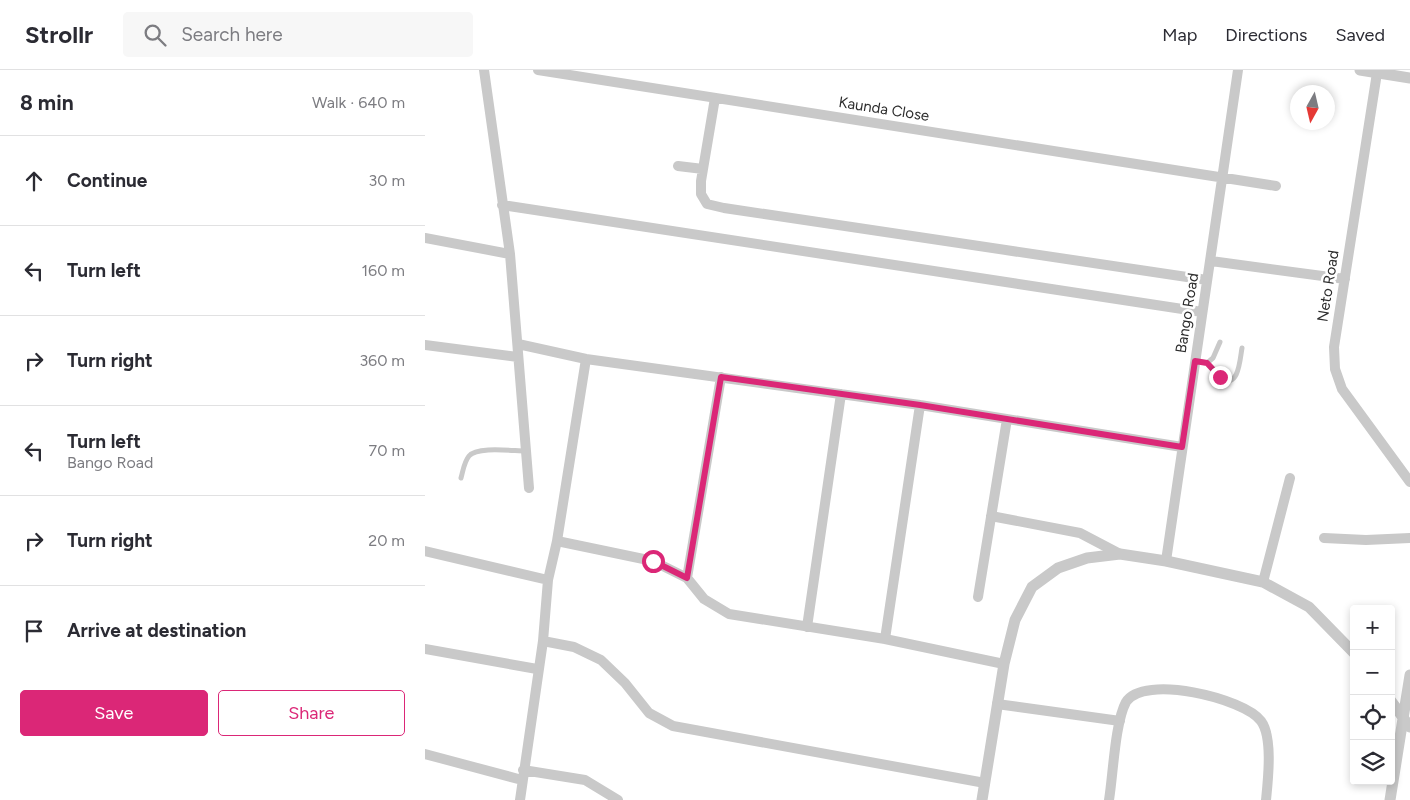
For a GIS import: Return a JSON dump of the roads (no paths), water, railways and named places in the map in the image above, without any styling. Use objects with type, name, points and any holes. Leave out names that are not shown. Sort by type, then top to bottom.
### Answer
[{"type":"street","points":[[484,70],[510,254],[529,488]]},
{"type":"street","name":"Kaunda Close","points":[[538,70],[1277,186]]},
{"type":"street","name":"Bango Road","points":[[1166,561],[1239,70]]},
{"type":"street","points":[[1360,70],[1410,78]]},
{"type":"street","name":"Neto Road","points":[[1377,73],[1334,347],[1335,369],[1342,389],[1410,482]]},
{"type":"street","points":[[715,98],[703,169],[701,194],[707,204],[1207,280]]},
{"type":"street","points":[[678,166],[703,169]]},
{"type":"street","points":[[502,205],[1202,312]]},
{"type":"street","points":[[425,238],[510,254]]},
{"type":"street","points":[[1211,261],[1345,279]]},
{"type":"street","points":[[518,344],[586,358],[920,405],[1182,447]]},
{"type":"street","points":[[425,345],[518,357]]},
{"type":"street","points":[[520,800],[537,669],[543,641],[548,580],[557,541],[586,358]]},
{"type":"street","points":[[687,578],[721,377]]},
{"type":"street","points":[[807,628],[841,394]]},
{"type":"street","points":[[885,639],[920,405]]},
{"type":"street","points":[[978,597],[1007,419]]},
{"type":"street","points":[[1263,582],[1290,478]]},
{"type":"street","points":[[991,516],[1080,533],[1121,554]]},
{"type":"street","points":[[1325,538],[1366,540],[1410,538]]},
{"type":"street","points":[[557,541],[653,561],[687,578],[704,599],[729,614],[885,639],[1005,664]]},
{"type":"street","points":[[425,551],[548,580]]},
{"type":"street","points":[[982,800],[997,704],[1015,620],[1032,587],[1059,568],[1087,558],[1121,554],[1166,561],[1263,582],[1309,607],[1351,650]]},
{"type":"street","points":[[543,641],[574,647],[601,660],[625,683],[649,713],[673,726],[985,783]]},
{"type":"street","points":[[425,649],[537,669]]},
{"type":"street","points":[[1390,800],[1407,722],[1410,676]]},
{"type":"street","points":[[1109,800],[1120,721],[1127,701],[1139,692],[1171,689],[1212,696],[1244,707],[1261,721],[1268,740],[1266,800]]},
{"type":"street","points":[[997,704],[1120,721]]},
{"type":"street","points":[[1395,706],[1407,722]]},
{"type":"street","points":[[425,754],[522,775],[585,780],[618,800]]},
{"type":"lane","points":[[1207,363],[1213,358],[1220,342]]},
{"type":"lane","points":[[1195,361],[1207,363],[1223,380],[1235,378],[1242,348]]},
{"type":"lane","points":[[461,478],[469,454],[477,450],[526,451]]}]
